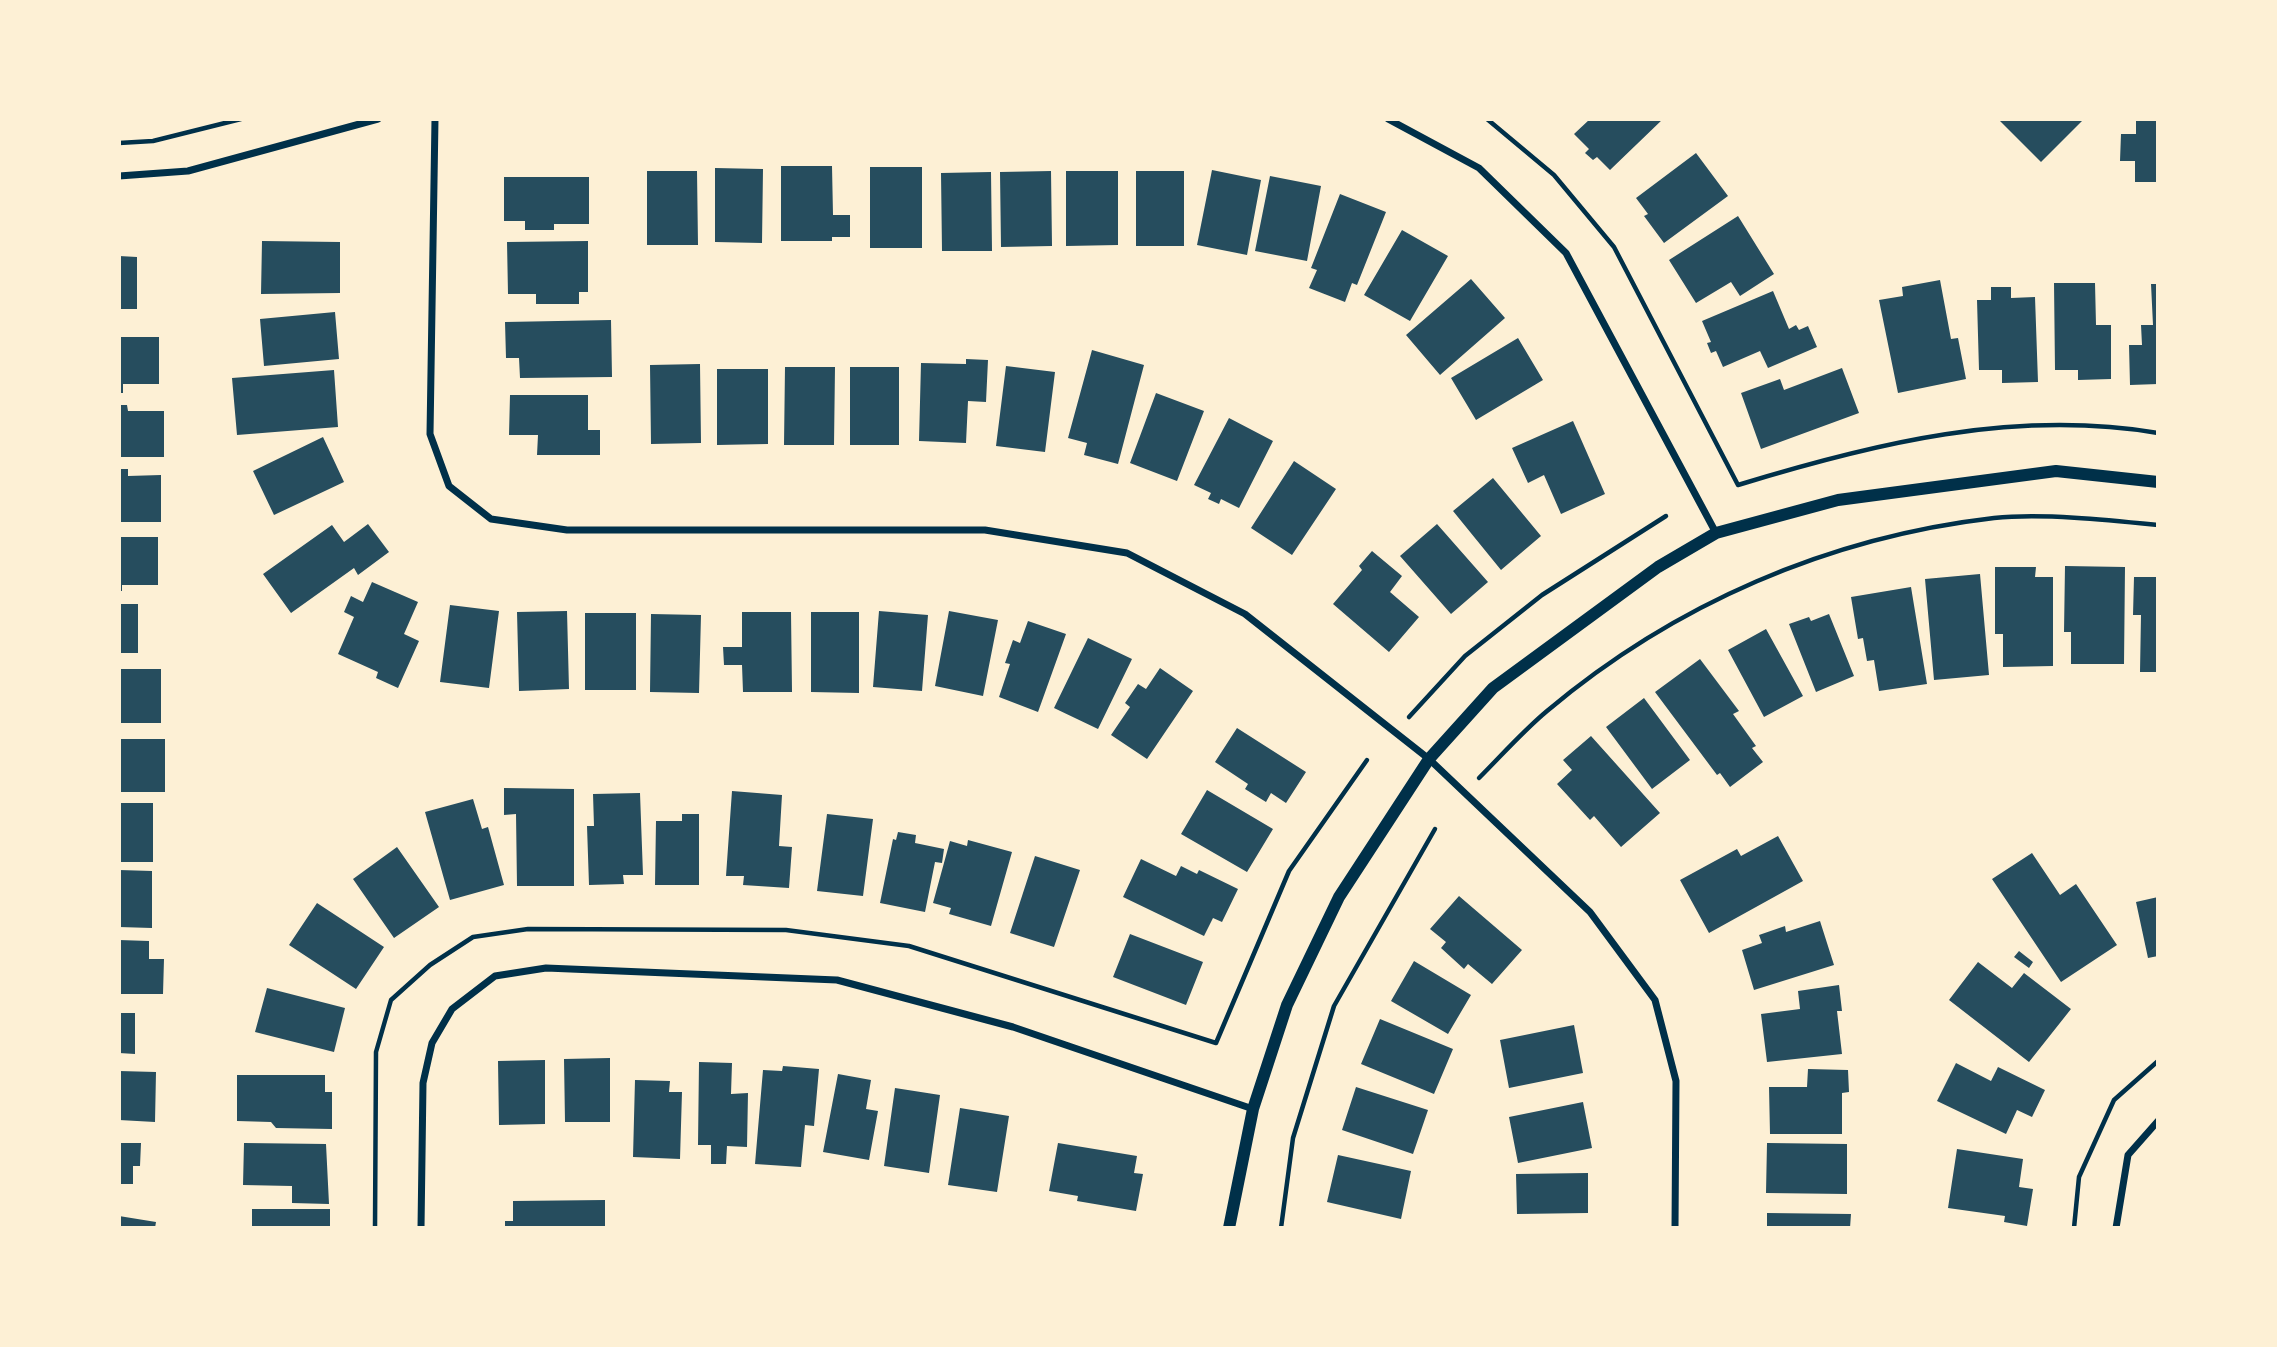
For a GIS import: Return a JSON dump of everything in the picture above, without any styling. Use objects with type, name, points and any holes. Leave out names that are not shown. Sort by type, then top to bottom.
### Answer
[{"type":"street","points":[[119,176],[188,171],[378,119]]},
{"type":"street","points":[[435,119],[430,434],[449,486],[491,519],[567,530],[985,530],[1127,553],[1245,614],[1430,759],[1590,912],[1655,1000],[1676,1081],[1675,1228]]},
{"type":"street","points":[[1388,119],[1479,168],[1566,253],[1716,533]]},
{"type":"street","points":[[1229,1228],[1253,1109],[1287,1005],[1339,897],[1430,759],[1493,688],[1658,567],[1716,533],[1838,500],[2056,471],[2158,482]]},
{"type":"street","points":[[421,1228],[422,1083],[432,1043],[452,1009],[495,976],[545,968],[837,980],[1013,1027],[1253,1109]]},
{"type":"street","points":[[2116,1228],[2128,1155],[2158,1121]]},
{"type":"path","points":[[119,144],[153,141],[241,119]]},
{"type":"path","points":[[1487,119],[1554,175],[1614,247],[1738,485],[1822,459],[1905,439],[2009,425],[2120,426],[2158,432]]},
{"type":"path","points":[[1408,719],[1465,656],[1542,595],[1666,516]]},
{"type":"path","points":[[1478,779],[1547,711],[1641,641],[1753,580],[1862,542],[1996,518],[2105,520],[2158,525]]},
{"type":"path","points":[[1281,1228],[1293,1138],[1334,1006],[1435,829]]},
{"type":"path","points":[[2074,1228],[2079,1177],[2114,1100],[2158,1061]]},
{"type":"building","points":[[1590,119],[1663,119],[1610,170],[1597,157],[1593,160],[1585,153],[1589,149],[1574,134]]},
{"type":"building","points":[[1998,119],[2084,119],[2041,162]]},
{"type":"building","points":[[2136,119],[2158,119],[2158,182],[2135,182],[2135,161],[2120,161],[2121,134],[2136,134]]},
{"type":"building","points":[[1696,153],[1728,196],[1664,243],[1644,216],[1648,214],[1636,198]]},
{"type":"building","points":[[781,166],[832,166],[833,215],[850,215],[850,237],[832,237],[832,241],[781,241]]},
{"type":"building","points":[[870,167],[922,167],[922,248],[870,248]]},
{"type":"building","points":[[715,168],[763,169],[762,243],[715,242]]},
{"type":"building","points":[[1212,170],[1261,180],[1247,255],[1197,245]]},
{"type":"building","points":[[647,171],[697,171],[698,245],[647,245]]},
{"type":"building","points":[[1051,171],[1052,246],[1001,247],[1000,172]]},
{"type":"building","points":[[1066,171],[1118,171],[1118,245],[1066,246]]},
{"type":"building","points":[[1136,171],[1184,171],[1184,246],[1136,246]]},
{"type":"building","points":[[991,172],[992,251],[942,251],[941,173]]},
{"type":"building","points":[[1270,176],[1321,186],[1307,261],[1255,251]]},
{"type":"building","points":[[504,177],[589,177],[589,224],[554,224],[554,230],[525,230],[525,221],[504,221]]},
{"type":"building","points":[[1340,194],[1386,212],[1357,285],[1352,283],[1345,302],[1309,288],[1317,270],[1311,268]]},
{"type":"building","points":[[1738,216],[1774,274],[1740,296],[1731,282],[1696,303],[1669,260]]},
{"type":"building","points":[[1402,230],[1448,256],[1410,321],[1364,295]]},
{"type":"building","points":[[262,241],[340,242],[340,293],[261,294]]},
{"type":"building","points":[[588,241],[588,292],[579,292],[579,304],[536,304],[536,294],[508,294],[507,242]]},
{"type":"building","points":[[119,256],[137,257],[137,309],[119,309]]},
{"type":"building","points":[[1471,279],[1505,318],[1440,375],[1406,335]]},
{"type":"building","points":[[1940,280],[1951,339],[1958,338],[1966,379],[1898,393],[1879,300],[1903,296],[1902,287]]},
{"type":"building","points":[[2054,283],[2095,283],[2096,325],[2111,325],[2111,379],[2078,380],[2078,370],[2055,370]]},
{"type":"building","points":[[2151,284],[2158,284],[2158,384],[2130,385],[2129,345],[2142,345],[2141,325],[2153,325]]},
{"type":"building","points":[[1991,287],[2011,287],[2011,298],[2035,297],[2038,382],[2002,383],[2002,370],[1979,370],[1977,300],[1991,300]]},
{"type":"building","points":[[1773,291],[1789,329],[1796,325],[1799,330],[1808,326],[1817,347],[1768,368],[1760,351],[1723,367],[1716,351],[1711,353],[1707,343],[1711,342],[1702,321]]},
{"type":"building","points":[[335,312],[339,359],[264,366],[260,319]]},
{"type":"building","points":[[611,320],[612,377],[520,378],[519,358],[506,358],[505,322]]},
{"type":"building","points":[[119,337],[159,337],[159,384],[123,384],[123,393],[119,393]]},
{"type":"building","points":[[1518,338],[1543,380],[1476,420],[1451,378]]},
{"type":"building","points":[[1092,350],[1144,365],[1118,464],[1084,455],[1087,443],[1068,438]]},
{"type":"building","points":[[966,359],[988,360],[986,402],[968,401],[966,443],[919,441],[921,363],[966,364]]},
{"type":"building","points":[[700,364],[701,443],[651,444],[650,365]]},
{"type":"building","points":[[1006,366],[1055,372],[1045,452],[996,446]]},
{"type":"building","points":[[785,367],[835,367],[834,445],[784,445]]},
{"type":"building","points":[[850,367],[899,367],[899,445],[850,445]]},
{"type":"building","points":[[1842,368],[1859,413],[1761,449],[1741,393],[1780,379],[1784,390]]},
{"type":"building","points":[[717,369],[768,369],[768,444],[717,445]]},
{"type":"building","points":[[334,370],[338,427],[237,435],[232,378]]},
{"type":"building","points":[[1156,393],[1204,411],[1177,481],[1130,463]]},
{"type":"building","points":[[510,395],[588,395],[588,430],[600,430],[600,455],[537,455],[538,435],[509,435]]},
{"type":"building","points":[[119,405],[127,405],[128,411],[164,411],[164,457],[119,457]]},
{"type":"building","points":[[1229,418],[1273,441],[1239,508],[1221,499],[1219,504],[1208,499],[1211,493],[1194,485]]},
{"type":"building","points":[[1573,421],[1605,494],[1561,514],[1544,475],[1528,483],[1512,448]]},
{"type":"building","points":[[323,437],[344,482],[274,515],[253,471]]},
{"type":"building","points":[[1294,461],[1336,489],[1292,555],[1251,528]]},
{"type":"building","points":[[119,469],[128,469],[128,476],[161,475],[161,522],[119,522]]},
{"type":"building","points":[[1493,478],[1541,536],[1501,570],[1453,511]]},
{"type":"building","points":[[368,524],[389,552],[358,575],[354,568],[291,613],[263,574],[332,525],[344,542]]},
{"type":"building","points":[[1437,524],[1488,582],[1451,614],[1400,556]]},
{"type":"building","points":[[119,537],[158,537],[158,585],[122,585],[122,591],[119,591]]},
{"type":"building","points":[[1372,551],[1402,576],[1390,592],[1419,617],[1389,652],[1333,604],[1362,570],[1359,566]]},
{"type":"building","points":[[2065,566],[2125,567],[2124,664],[2071,664],[2071,632],[2064,632]]},
{"type":"building","points":[[1995,567],[2036,567],[2035,577],[2053,577],[2053,666],[2003,667],[2003,634],[1995,634]]},
{"type":"building","points":[[1980,574],[1989,675],[1934,680],[1925,579]]},
{"type":"building","points":[[2134,577],[2158,577],[2158,672],[2140,672],[2141,615],[2133,615]]},
{"type":"building","points":[[372,582],[418,602],[404,634],[419,641],[398,688],[376,678],[378,672],[338,654],[354,617],[344,612],[351,596],[363,602]]},
{"type":"building","points":[[1911,587],[1927,684],[1879,691],[1874,660],[1867,661],[1863,638],[1858,639],[1851,597]]},
{"type":"building","points":[[119,604],[138,604],[138,653],[119,653]]},
{"type":"building","points":[[450,605],[499,611],[489,688],[440,682]]},
{"type":"building","points":[[567,611],[569,689],[519,691],[517,612]]},
{"type":"building","points":[[879,611],[928,615],[922,691],[873,687]]},
{"type":"building","points":[[949,611],[998,620],[983,696],[935,686]]},
{"type":"building","points":[[742,612],[791,612],[792,692],[743,692],[742,665],[724,665],[723,647],[742,647]]},
{"type":"building","points":[[811,612],[859,612],[859,693],[811,692]]},
{"type":"building","points":[[585,613],[636,613],[636,690],[585,690]]},
{"type":"building","points":[[651,614],[701,615],[699,693],[650,692]]},
{"type":"building","points":[[1829,614],[1854,676],[1816,692],[1789,624],[1809,617],[1811,621]]},
{"type":"building","points":[[1028,621],[1066,634],[1038,712],[999,697],[1010,664],[1005,663],[1013,640],[1020,643]]},
{"type":"building","points":[[1766,629],[1803,696],[1764,717],[1728,650]]},
{"type":"building","points":[[1088,638],[1132,659],[1098,729],[1054,708]]},
{"type":"building","points":[[1700,659],[1739,711],[1733,714],[1756,746],[1752,748],[1763,762],[1730,787],[1720,773],[1717,775],[1655,692]]},
{"type":"building","points":[[1160,668],[1193,691],[1147,759],[1111,735],[1130,707],[1125,703],[1138,684],[1146,689]]},
{"type":"building","points":[[119,669],[161,669],[161,723],[119,723]]},
{"type":"building","points":[[1644,698],[1690,760],[1652,789],[1606,727]]},
{"type":"building","points":[[1237,728],[1306,772],[1286,803],[1271,793],[1266,802],[1245,789],[1248,784],[1215,762]]},
{"type":"building","points":[[1591,736],[1660,813],[1621,847],[1594,816],[1590,820],[1557,784],[1572,770],[1563,760]]},
{"type":"building","points":[[119,739],[165,739],[165,792],[119,792]]},
{"type":"building","points":[[504,788],[574,789],[574,886],[517,886],[516,814],[504,815]]},
{"type":"building","points":[[1207,790],[1273,829],[1247,872],[1181,834]]},
{"type":"building","points":[[732,791],[782,795],[779,846],[792,847],[789,888],[743,885],[744,876],[726,876]]},
{"type":"building","points":[[640,793],[643,875],[623,875],[624,884],[589,885],[587,826],[594,826],[593,794]]},
{"type":"building","points":[[473,799],[482,829],[488,827],[504,885],[450,900],[425,812]]},
{"type":"building","points":[[119,803],[153,803],[153,862],[119,862]]},
{"type":"building","points":[[682,814],[699,814],[699,885],[655,885],[656,821],[682,821]]},
{"type":"building","points":[[827,814],[873,819],[863,896],[817,891]]},
{"type":"building","points":[[898,832],[916,835],[915,843],[944,849],[942,863],[935,862],[925,912],[880,903],[893,839],[896,840]]},
{"type":"building","points":[[1778,836],[1803,881],[1709,933],[1680,880],[1737,849],[1741,856]]},
{"type":"building","points":[[968,840],[1012,852],[991,926],[949,914],[951,908],[933,903],[950,841],[967,846]]},
{"type":"building","points":[[397,847],[439,907],[394,938],[353,879]]},
{"type":"building","points":[[2032,853],[2060,895],[2076,884],[2117,945],[2061,982],[1992,879]]},
{"type":"building","points":[[1035,856],[1080,870],[1054,947],[1010,933]]},
{"type":"building","points":[[1141,859],[1176,876],[1181,866],[1197,874],[1199,870],[1238,889],[1222,922],[1213,918],[1204,936],[1123,897]]},
{"type":"building","points":[[119,870],[152,871],[152,928],[119,927]]},
{"type":"building","points":[[1459,896],[1522,950],[1492,984],[1468,964],[1464,969],[1441,948],[1446,942],[1430,929]]},
{"type":"building","points":[[2158,897],[2158,956],[2148,958],[2136,902]]},
{"type":"building","points":[[317,903],[384,947],[356,989],[289,945]]},
{"type":"building","points":[[1820,921],[1834,965],[1754,990],[1742,950],[1762,943],[1759,935],[1785,926],[1786,932]]},
{"type":"building","points":[[1130,934],[1203,962],[1186,1005],[1113,977]]},
{"type":"building","points":[[119,940],[149,941],[149,959],[164,959],[163,994],[119,994]]},
{"type":"building","points":[[2019,951],[2033,962],[2029,968],[2014,957]]},
{"type":"building","points":[[1414,961],[1471,995],[1448,1034],[1391,1001]]},
{"type":"building","points":[[1978,962],[2012,988],[2024,973],[2071,1009],[2029,1062],[1949,1000]]},
{"type":"building","points":[[1839,985],[1842,1011],[1837,1011],[1842,1054],[1767,1062],[1761,1014],[1800,1009],[1798,991]]},
{"type":"building","points":[[267,988],[345,1008],[334,1052],[255,1032]]},
{"type":"building","points":[[119,1013],[135,1013],[135,1054],[119,1053]]},
{"type":"building","points":[[1380,1019],[1453,1049],[1434,1094],[1361,1064]]},
{"type":"building","points":[[1574,1025],[1583,1073],[1509,1088],[1500,1040]]},
{"type":"building","points":[[610,1058],[610,1122],[565,1122],[564,1059]]},
{"type":"building","points":[[545,1060],[545,1124],[499,1125],[498,1061]]},
{"type":"building","points":[[699,1062],[732,1063],[731,1094],[748,1093],[747,1147],[727,1146],[726,1164],[711,1164],[711,1145],[698,1145]]},
{"type":"building","points":[[1956,1063],[1991,1081],[1998,1067],[2045,1090],[2032,1117],[2017,1110],[2006,1134],[1937,1101]]},
{"type":"building","points":[[783,1066],[819,1069],[814,1126],[805,1125],[801,1167],[755,1164],[763,1070],[782,1071]]},
{"type":"building","points":[[1808,1069],[1848,1070],[1849,1092],[1842,1093],[1842,1134],[1770,1134],[1769,1087],[1807,1087]]},
{"type":"building","points":[[119,1071],[156,1072],[155,1122],[119,1120]]},
{"type":"building","points":[[838,1074],[871,1080],[866,1109],[878,1111],[869,1160],[823,1152]]},
{"type":"building","points":[[237,1075],[325,1075],[325,1092],[332,1092],[332,1129],[276,1128],[271,1122],[237,1121]]},
{"type":"building","points":[[635,1080],[670,1081],[669,1092],[682,1092],[680,1159],[633,1157]]},
{"type":"building","points":[[1356,1087],[1428,1110],[1413,1154],[1342,1130]]},
{"type":"building","points":[[895,1088],[940,1095],[929,1173],[884,1166]]},
{"type":"building","points":[[1583,1102],[1592,1148],[1518,1163],[1509,1117]]},
{"type":"building","points":[[960,1108],[1009,1116],[997,1192],[948,1185]]},
{"type":"building","points":[[119,1143],[141,1143],[140,1166],[133,1166],[133,1184],[119,1184]]},
{"type":"building","points":[[244,1143],[326,1144],[329,1204],[292,1203],[292,1186],[243,1185]]},
{"type":"building","points":[[1058,1143],[1137,1156],[1134,1173],[1143,1174],[1136,1211],[1077,1201],[1078,1196],[1049,1191]]},
{"type":"building","points":[[1767,1143],[1847,1144],[1847,1194],[1766,1193]]},
{"type":"building","points":[[1957,1149],[2023,1159],[2019,1187],[2033,1189],[2027,1226],[2004,1222],[2005,1216],[1948,1208]]},
{"type":"building","points":[[1338,1155],[1411,1171],[1401,1219],[1327,1202]]},
{"type":"building","points":[[1588,1173],[1588,1213],[1517,1214],[1516,1174]]},
{"type":"building","points":[[605,1200],[605,1228],[505,1228],[505,1221],[513,1221],[513,1201]]},
{"type":"building","points":[[252,1209],[330,1209],[330,1228],[252,1228]]},
{"type":"building","points":[[1767,1213],[1851,1214],[1850,1228],[1767,1228]]},
{"type":"building","points":[[119,1216],[156,1222],[155,1228],[119,1228]]}]
